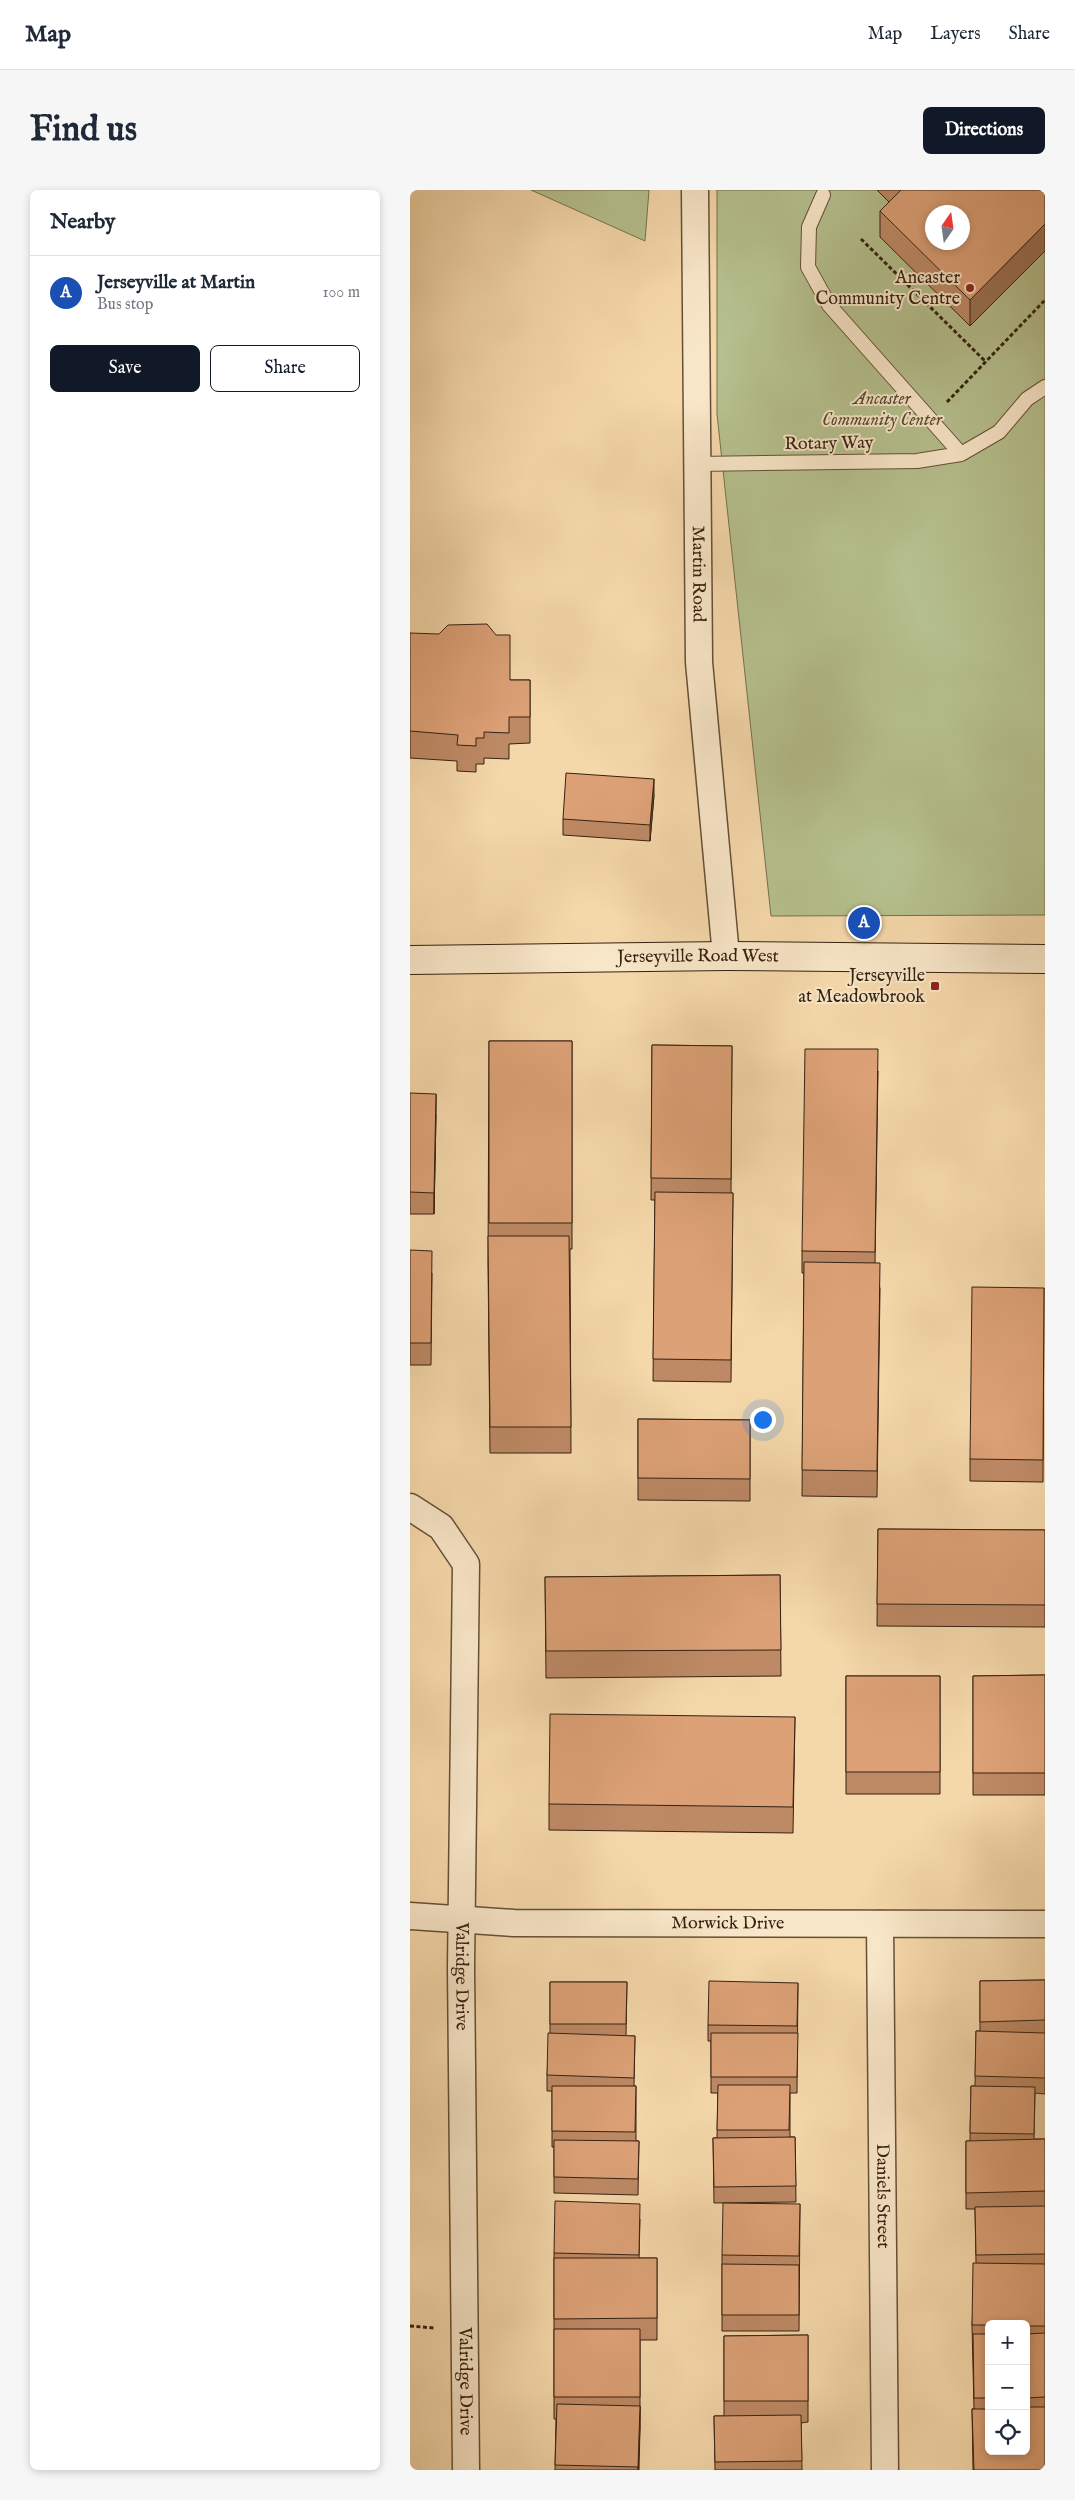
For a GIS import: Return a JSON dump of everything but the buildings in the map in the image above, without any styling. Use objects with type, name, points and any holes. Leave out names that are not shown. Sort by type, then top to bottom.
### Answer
[{"type":"main road","name":"Jerseyville Road West","points":[[410,960],[726,956],[1045,960]]},
{"type":"street","name":"Martin Road","points":[[694,190],[699,662],[726,956]]},
{"type":"street","name":"Valridge Drive","points":[[410,1507],[441,1527],[466,1564],[462,1920],[466,2470]]},
{"type":"street","name":"Morwick Drive","points":[[410,1916],[514,1923],[1045,1924]]},
{"type":"street","name":"Daniels Street","points":[[880,1924],[885,2470]]},
{"type":"lane","points":[[823,195],[809,227],[808,267],[828,305],[961,454]]},
{"type":"lane","name":"Rotary Way","points":[[697,464],[917,461],[961,454],[999,432],[1028,399],[1045,387]]},
{"type":"path","points":[[861,239],[986,362]]},
{"type":"path","points":[[931,420],[1045,300]]},
{"type":"green space","points":[[531,190],[649,190],[645,241]]},
{"type":"green space","name":"Ancaster Community Center","points":[[717,190],[1045,190],[1045,915],[771,916],[717,414]]},
{"type":"place","name":"Ancaster Community Centre","points":[[970,288]]},
{"type":"place","name":"Jerseyville at Martin","points":[[864,923]]},
{"type":"place","name":"Jerseyville at Meadowbrook","points":[[935,986]]}]
